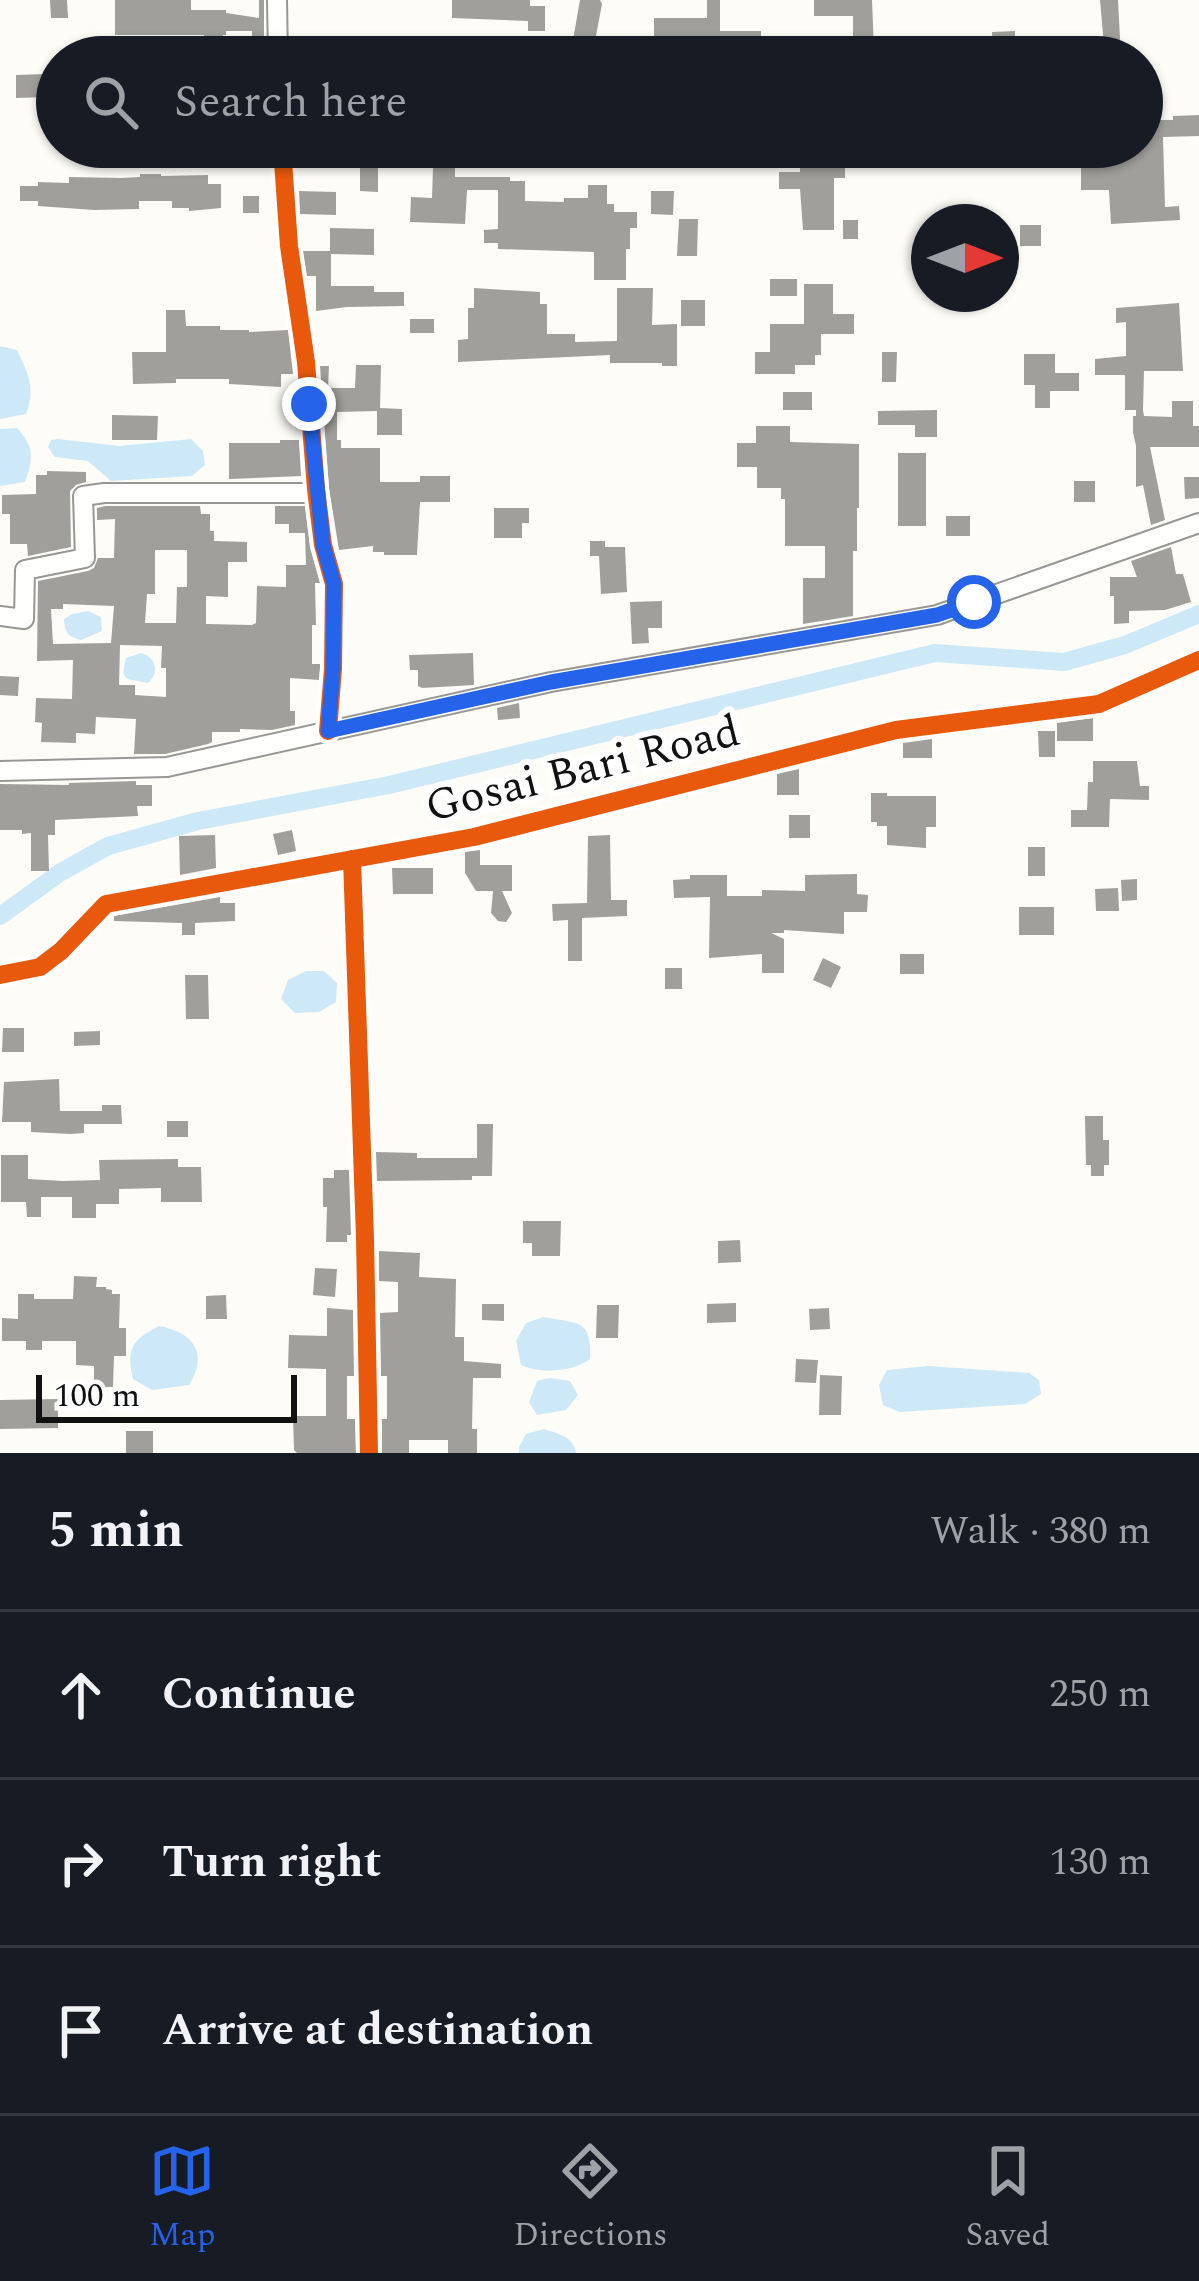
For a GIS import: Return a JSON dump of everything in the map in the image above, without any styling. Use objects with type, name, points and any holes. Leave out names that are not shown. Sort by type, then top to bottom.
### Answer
[{"type":"street","points":[[277,0],[278,36]]},
{"type":"street","points":[[283,168],[316,494],[334,584],[328,731]]},
{"type":"street","points":[[0,616],[25,619],[25,570],[85,557],[83,496],[316,494]]},
{"type":"street","points":[[0,771],[167,767],[551,682],[937,615],[1199,524]]},
{"type":"street","name":"Gosai Bari Road","points":[[0,975],[40,968],[106,904],[474,837],[896,730],[1099,704],[1199,660]]},
{"type":"street","points":[[352,859],[369,1453]]},
{"type":"water","points":[[0,346],[17,350],[30,389],[26,414],[0,419]]},
{"type":"water","points":[[17,428],[30,447],[28,474],[25,482],[0,486],[0,429]]},
{"type":"water","points":[[58,439],[119,446],[191,439],[203,451],[205,465],[192,476],[111,481],[88,461],[55,457],[48,447]]},
{"type":"water","points":[[88,611],[101,617],[102,631],[81,640],[70,635],[64,619]]},
{"type":"water","points":[[141,653],[155,665],[148,683],[127,679],[123,673],[126,658]]},
{"type":"water","points":[[306,971],[324,971],[337,983],[336,1002],[319,1012],[295,1013],[281,999],[288,980]]},
{"type":"water","points":[[543,1317],[580,1325],[588,1336],[590,1359],[556,1370],[521,1365],[516,1341],[526,1323]]},
{"type":"water","points":[[159,1326],[181,1333],[194,1346],[198,1363],[189,1385],[152,1390],[133,1379],[133,1346]]},
{"type":"water","points":[[928,1366],[1029,1373],[1039,1380],[1041,1394],[1025,1404],[900,1412],[883,1405],[879,1385],[887,1370]]},
{"type":"water","points":[[537,1381],[570,1381],[578,1395],[566,1410],[537,1415],[529,1402]]},
{"type":"water","points":[[544,1429],[569,1439],[576,1453],[519,1453],[526,1434]]},
{"type":"building","points":[[50,0],[67,0],[68,18],[51,18]]},
{"type":"building","points":[[115,0],[191,0],[191,10],[226,10],[259,18],[259,0],[264,0],[264,36],[252,36],[252,31],[226,31],[223,36],[115,35]]},
{"type":"building","points":[[452,0],[530,0],[530,6],[545,6],[545,31],[528,31],[528,21],[452,18]]},
{"type":"building","points":[[580,0],[600,0],[596,36],[574,36]]},
{"type":"building","points":[[707,0],[720,0],[720,31],[761,31],[761,36],[654,36],[654,18],[707,18]]},
{"type":"building","points":[[814,0],[872,0],[873,36],[853,36],[853,16],[814,16]]},
{"type":"building","points":[[1100,0],[1118,0],[1120,36],[1103,36]]},
{"type":"building","points":[[1015,31],[1015,36],[992,36],[992,32]]},
{"type":"building","points":[[36,74],[36,97],[16,98],[16,75]]},
{"type":"building","points":[[1199,115],[1199,136],[1163,137],[1163,120],[1173,120],[1173,116]]},
{"type":"building","points":[[1163,137],[1165,207],[1179,206],[1180,220],[1111,224],[1109,190],[1081,190],[1081,168],[1163,168]]},
{"type":"building","points":[[360,168],[378,168],[378,192],[360,191]]},
{"type":"building","points":[[433,168],[455,168],[455,177],[525,181],[525,201],[588,198],[588,185],[607,185],[607,204],[614,204],[614,212],[637,212],[637,228],[630,228],[630,249],[626,249],[626,280],[594,280],[594,252],[498,249],[498,243],[484,243],[484,230],[498,229],[498,190],[467,190],[465,224],[410,222],[411,197],[432,198]]},
{"type":"building","points":[[800,168],[845,168],[845,178],[834,178],[834,230],[803,230],[800,189],[779,189],[779,172],[800,172]]},
{"type":"building","points":[[208,175],[208,184],[221,184],[221,208],[189,211],[172,208],[172,201],[139,201],[139,209],[94,210],[20,201],[20,186],[69,183],[69,177]]},
{"type":"building","points":[[299,191],[336,192],[336,215],[300,214]]},
{"type":"building","points":[[651,191],[674,191],[673,215],[651,214]]},
{"type":"building","points":[[243,196],[259,196],[259,213],[243,213]]},
{"type":"building","points":[[679,219],[698,219],[697,256],[677,256]]},
{"type":"building","points":[[843,220],[858,220],[858,239],[843,239]]},
{"type":"building","points":[[1020,225],[1041,225],[1041,246],[1020,246]]},
{"type":"building","points":[[330,228],[374,229],[374,255],[331,254],[331,286],[404,292],[404,306],[316,311],[316,276],[307,276],[303,251],[330,251]]},
{"type":"building","points":[[770,279],[797,279],[797,296],[770,296]]},
{"type":"building","points":[[804,284],[833,284],[833,314],[854,314],[854,334],[821,334],[821,355],[815,355],[815,365],[795,365],[795,374],[755,374],[755,352],[770,352],[770,324],[804,324]]},
{"type":"building","points":[[474,288],[540,292],[540,304],[547,304],[547,334],[575,334],[575,342],[617,341],[617,288],[653,288],[652,325],[677,324],[677,366],[610,363],[610,355],[458,362],[458,340],[468,339],[468,308],[474,308]]},
{"type":"building","points":[[681,300],[705,300],[705,326],[681,326]]},
{"type":"building","points":[[1179,303],[1183,371],[1144,371],[1143,410],[1144,416],[1172,417],[1172,401],[1193,401],[1199,447],[1150,447],[1165,520],[1151,525],[1143,485],[1136,487],[1136,410],[1125,410],[1125,375],[1095,375],[1095,359],[1126,356],[1126,322],[1116,323],[1116,308]]},
{"type":"building","points":[[166,310],[185,310],[186,326],[288,330],[293,374],[281,374],[281,387],[229,384],[229,379],[133,384],[132,352],[166,352]]},
{"type":"building","points":[[410,319],[434,319],[434,333],[410,333]]},
{"type":"building","points":[[882,352],[897,352],[896,382],[882,382]]},
{"type":"building","points":[[1024,354],[1055,354],[1055,373],[1079,373],[1079,391],[1050,391],[1050,408],[1035,408],[1035,385],[1024,385]]},
{"type":"building","points":[[356,365],[381,365],[380,408],[402,409],[402,435],[377,435],[377,411],[337,412],[341,448],[380,448],[380,482],[450,476],[450,502],[420,502],[417,555],[384,555],[373,552],[373,546],[339,550],[320,366],[329,366],[328,388],[355,388]]},
{"type":"building","points":[[783,392],[812,392],[812,410],[783,410]]},
{"type":"building","points":[[937,410],[937,437],[915,437],[915,425],[878,425],[878,411]]},
{"type":"building","points":[[112,415],[158,416],[157,440],[112,440]]},
{"type":"building","points":[[756,426],[790,426],[790,442],[859,444],[853,616],[803,624],[803,578],[825,578],[825,546],[785,546],[781,488],[757,488],[757,467],[737,467],[737,443],[756,443]]},
{"type":"building","points":[[299,440],[301,476],[229,479],[229,443]]},
{"type":"building","points":[[898,453],[926,453],[926,526],[898,526]]},
{"type":"building","points":[[47,471],[86,472],[86,482],[70,491],[71,547],[28,556],[27,544],[10,544],[10,514],[2,514],[2,495],[36,494],[36,475],[47,475]]},
{"type":"building","points":[[1184,477],[1199,477],[1199,498],[1185,499]]},
{"type":"building","points":[[1074,481],[1095,481],[1095,502],[1074,502]]},
{"type":"building","points":[[200,506],[201,514],[210,514],[214,541],[247,542],[247,562],[228,562],[228,597],[206,596],[206,624],[252,625],[256,623],[257,586],[286,587],[286,565],[306,565],[305,533],[289,533],[289,524],[275,524],[275,506],[305,506],[320,583],[315,583],[312,664],[320,668],[319,680],[290,678],[295,725],[212,732],[208,744],[165,754],[134,754],[136,719],[96,717],[95,734],[76,733],[76,743],[41,742],[42,723],[35,722],[36,698],[72,699],[73,660],[37,661],[38,581],[88,571],[98,558],[114,558],[115,519],[97,520],[97,508]],"holes":[[[155,550],[187,550],[187,587],[177,587],[176,623],[145,623],[147,594],[155,594]],[[63,604],[114,606],[111,643],[53,644],[51,609],[63,609]],[[120,645],[162,646],[166,697],[135,695],[135,685],[119,685]]]},
{"type":"building","points":[[494,508],[529,508],[522,538],[494,538]]},
{"type":"building","points":[[946,516],[970,516],[970,536],[946,536]]},
{"type":"building","points":[[590,541],[625,547],[627,592],[601,594],[599,556],[590,556]]},
{"type":"building","points":[[1171,547],[1176,574],[1183,574],[1191,602],[1165,610],[1129,611],[1129,623],[1114,624],[1110,577],[1137,577],[1131,561]]},
{"type":"building","points":[[662,601],[662,628],[648,628],[649,643],[632,644],[630,602]]},
{"type":"building","points":[[473,653],[474,685],[422,688],[418,670],[410,670],[409,655]]},
{"type":"building","points":[[0,676],[19,677],[18,696],[0,695]]},
{"type":"building","points":[[519,703],[520,718],[498,720],[497,708]]},
{"type":"building","points":[[1093,718],[1093,741],[1057,741],[1057,723]]},
{"type":"building","points":[[1038,731],[1055,731],[1055,757],[1039,757]]},
{"type":"building","points":[[932,739],[932,758],[903,758],[903,743]]},
{"type":"building","points":[[1093,761],[1137,761],[1140,786],[1149,786],[1149,800],[1110,799],[1109,827],[1071,827],[1071,810],[1087,810]]},
{"type":"building","points":[[799,769],[799,795],[777,795],[777,774]]},
{"type":"building","points":[[136,781],[136,785],[152,785],[152,806],[137,806],[138,816],[55,820],[55,835],[48,835],[49,871],[31,871],[31,833],[0,830],[0,784]]},
{"type":"building","points":[[871,793],[936,796],[936,827],[926,827],[926,848],[887,845],[887,826],[871,822]]},
{"type":"building","points":[[789,815],[810,815],[810,838],[789,838]]},
{"type":"building","points":[[292,830],[296,851],[278,855],[273,834]]},
{"type":"building","points":[[215,835],[216,868],[180,875],[179,836]]},
{"type":"building","points":[[610,835],[611,900],[627,900],[627,916],[582,918],[582,961],[568,961],[568,920],[553,921],[552,904],[587,903],[588,836]]},
{"type":"building","points":[[1028,847],[1045,847],[1045,876],[1028,876]]},
{"type":"building","points":[[480,850],[480,865],[512,865],[512,891],[502,891],[512,913],[506,922],[491,913],[493,891],[476,891],[465,873],[465,852]]},
{"type":"building","points":[[392,868],[433,868],[433,894],[393,894]]},
{"type":"building","points":[[857,874],[857,894],[868,895],[867,912],[844,912],[844,934],[771,933],[784,939],[784,973],[762,973],[762,954],[709,958],[710,897],[674,898],[673,880],[690,879],[690,875],[727,875],[727,896],[762,896],[762,890],[805,891],[805,875]]},
{"type":"building","points":[[1137,879],[1137,900],[1122,901],[1121,880]]},
{"type":"building","points":[[1118,888],[1119,911],[1096,911],[1095,889]]},
{"type":"building","points":[[220,897],[220,903],[235,903],[235,921],[195,923],[195,935],[182,935],[182,923],[114,921],[114,916]]},
{"type":"building","points":[[1019,907],[1054,907],[1054,935],[1019,935]]},
{"type":"building","points":[[900,954],[924,954],[924,974],[900,974]]},
{"type":"building","points":[[823,958],[841,967],[831,988],[813,980]]},
{"type":"building","points":[[665,968],[682,968],[682,989],[665,989]]},
{"type":"building","points":[[185,975],[208,975],[209,1019],[186,1019]]},
{"type":"building","points":[[3,1028],[24,1028],[24,1052],[2,1052]]},
{"type":"building","points":[[100,1031],[100,1045],[74,1046],[74,1032]]},
{"type":"building","points":[[59,1079],[60,1111],[102,1111],[102,1105],[121,1105],[122,1124],[84,1124],[84,1133],[70,1134],[31,1132],[31,1122],[2,1122],[4,1082]]},
{"type":"building","points":[[1085,1116],[1103,1116],[1103,1140],[1109,1140],[1104,1176],[1091,1176],[1091,1165],[1086,1165]]},
{"type":"building","points":[[167,1121],[188,1121],[188,1137],[167,1137]]},
{"type":"building","points":[[477,1124],[493,1124],[492,1176],[377,1181],[376,1152],[477,1158]]},
{"type":"building","points":[[1,1155],[28,1155],[28,1179],[63,1181],[100,1180],[99,1160],[178,1159],[178,1167],[201,1167],[202,1202],[161,1202],[161,1188],[119,1189],[119,1204],[96,1204],[96,1218],[72,1218],[72,1197],[41,1197],[41,1217],[27,1217],[26,1202],[1,1202]]},
{"type":"building","points":[[334,1170],[349,1170],[351,1235],[347,1242],[326,1242],[323,1178],[334,1178]]},
{"type":"building","points":[[523,1221],[561,1221],[560,1256],[532,1256],[532,1243],[523,1243]]},
{"type":"building","points":[[740,1240],[741,1262],[718,1263],[718,1241]]},
{"type":"building","points":[[379,1251],[420,1253],[419,1277],[456,1279],[455,1337],[464,1337],[464,1361],[501,1364],[501,1378],[473,1378],[472,1429],[477,1429],[477,1453],[448,1453],[448,1440],[409,1440],[409,1453],[382,1453],[387,1376],[381,1376],[380,1313],[398,1312],[398,1282],[379,1281]]},
{"type":"building","points":[[315,1268],[337,1269],[335,1297],[313,1295]]},
{"type":"building","points":[[74,1276],[97,1277],[96,1287],[120,1294],[119,1328],[126,1328],[126,1356],[114,1356],[113,1387],[94,1387],[94,1366],[76,1365],[76,1341],[42,1341],[42,1350],[26,1350],[26,1341],[2,1341],[2,1318],[18,1319],[18,1294],[73,1299]]},
{"type":"building","points":[[226,1295],[227,1319],[206,1319],[206,1296]]},
{"type":"building","points":[[736,1303],[736,1322],[707,1323],[707,1304]]},
{"type":"building","points":[[482,1304],[504,1304],[504,1321],[482,1320]]},
{"type":"building","points":[[597,1305],[619,1305],[618,1338],[596,1338]]},
{"type":"building","points":[[327,1308],[353,1310],[354,1376],[347,1376],[347,1419],[355,1419],[356,1453],[297,1453],[293,1416],[326,1416],[326,1369],[288,1368],[289,1335],[327,1336]]},
{"type":"building","points":[[829,1308],[830,1329],[810,1330],[809,1309]]},
{"type":"building","points":[[796,1359],[818,1360],[816,1383],[795,1382]]},
{"type":"building","points":[[820,1375],[842,1376],[841,1415],[819,1415]]},
{"type":"building","points":[[58,1399],[58,1428],[0,1429],[0,1400]]},
{"type":"building","points":[[126,1431],[153,1431],[153,1453],[126,1453]]},
{"type":"waterway","points":[[0,916],[61,872],[108,846],[198,821],[389,785],[935,653],[1064,662],[1125,645],[1199,614]]},
{"type":"cycle path","points":[[283,168],[316,489],[334,584],[328,731]]},
{"type":"cycle path","points":[[0,975],[40,967],[106,904],[474,837],[896,730],[1099,704],[1199,660]]},
{"type":"cycle path","points":[[352,859],[369,1453]]},
{"type":"route","points":[[309,404],[323,545],[334,584],[328,731],[551,682],[937,615],[974,602]]}]
